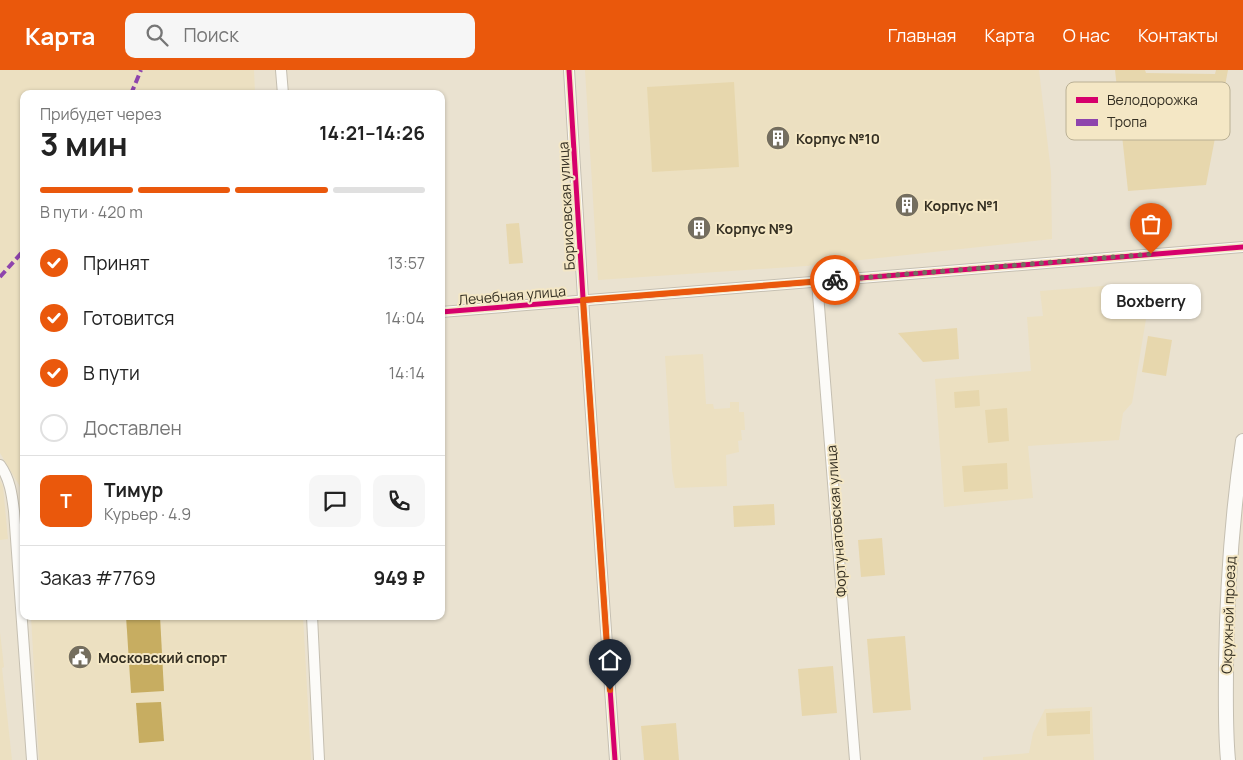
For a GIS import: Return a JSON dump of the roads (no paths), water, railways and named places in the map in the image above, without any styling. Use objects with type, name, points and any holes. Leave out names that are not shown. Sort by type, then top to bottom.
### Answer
[{"type":"street","points":[[282,70],[283,90]]},
{"type":"street","name":"Борисовская улица","points":[[569,70],[615,760]]},
{"type":"street","name":"Лечебная улица","points":[[445,312],[1243,247]]},
{"type":"street","name":"Фортунатовская улица","points":[[817,281],[855,760]]},
{"type":"street","name":"Окружной проезд","points":[[1228,760],[1226,721],[1227,609],[1234,512],[1243,441]]},
{"type":"street","points":[[0,466],[8,480],[12,493],[20,600]]},
{"type":"street","points":[[22,620],[32,760]]},
{"type":"street","points":[[312,620],[319,760]]},
{"type":"place","name":"Корпус №10","points":[[778,138]]},
{"type":"place","name":"Корпус №1","points":[[907,205]]},
{"type":"place","name":"Корпус №9","points":[[699,228]]},
{"type":"place","name":"Boxberry","points":[[1151,254]]},
{"type":"place","name":"Московский спорт","points":[[80,657]]}]
